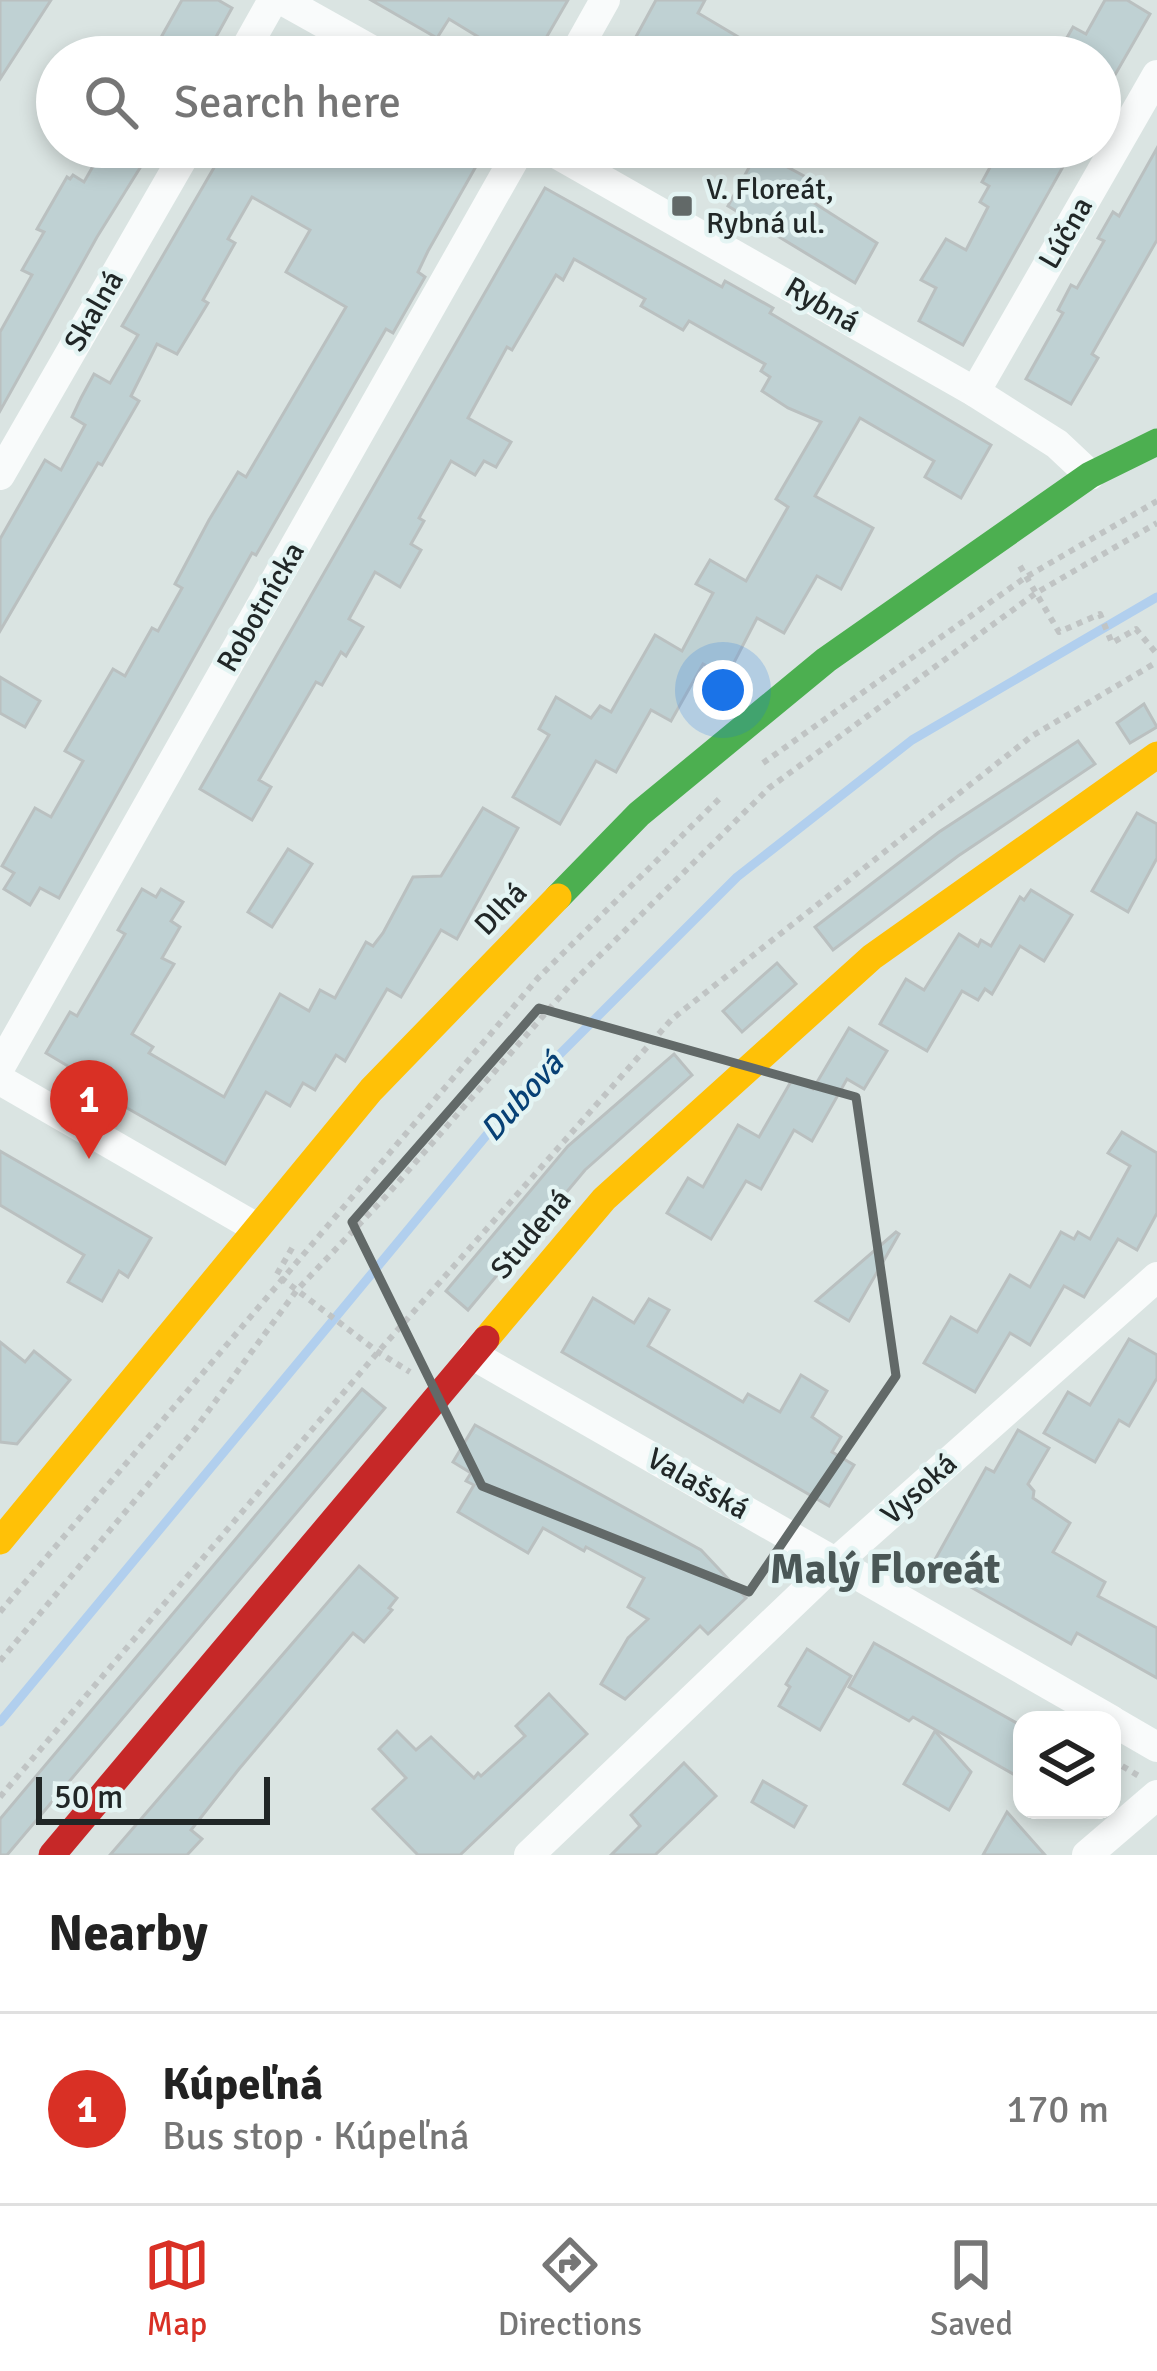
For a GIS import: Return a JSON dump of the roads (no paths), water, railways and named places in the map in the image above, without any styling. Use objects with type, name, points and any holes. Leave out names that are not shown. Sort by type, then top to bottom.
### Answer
[{"type":"street","points":[[255,36],[278,0],[345,36]]},
{"type":"street","points":[[585,36],[605,0]]},
{"type":"street","name":"Lúčna","points":[[1121,138],[1157,75]]},
{"type":"street","name":"Skalná","points":[[0,475],[177,168]]},
{"type":"street","name":"Robotnícka","points":[[0,1067],[509,168]]},
{"type":"street","name":"Rybná","points":[[582,168],[975,392],[1057,444],[1090,475]]},
{"type":"street","name":"Lúčna","points":[[975,392],[1104,168]]},
{"type":"street","name":"Dlhá","points":[[0,1541],[371,1090],[639,814],[826,660],[1090,475],[1157,442]]},
{"type":"street","name":"Studená","points":[[52,1855],[604,1199],[872,958],[1157,755]]},
{"type":"street","points":[[0,1080],[255,1227]]},
{"type":"street","name":"Vysoká","points":[[529,1855],[835,1563],[1157,1276]]},
{"type":"street","name":"Valašská","points":[[473,1355],[1096,1711]]},
{"type":"street","name":"Valašská","points":[[1121,1725],[1157,1747]]},
{"type":"street","points":[[1087,1855],[1157,1795]]},
{"type":"waterway","name":"Dubová","points":[[0,1722],[524,1090],[737,877],[912,740],[1157,597]]},
{"type":"place","name":"V. Floreát, Rybná ul.","points":[[682,206]]},
{"type":"place","name":"Kúpeľná","points":[[89,1159]]},
{"type":"district","name":"Malý Floreát","points":[[885,1569]]}]
